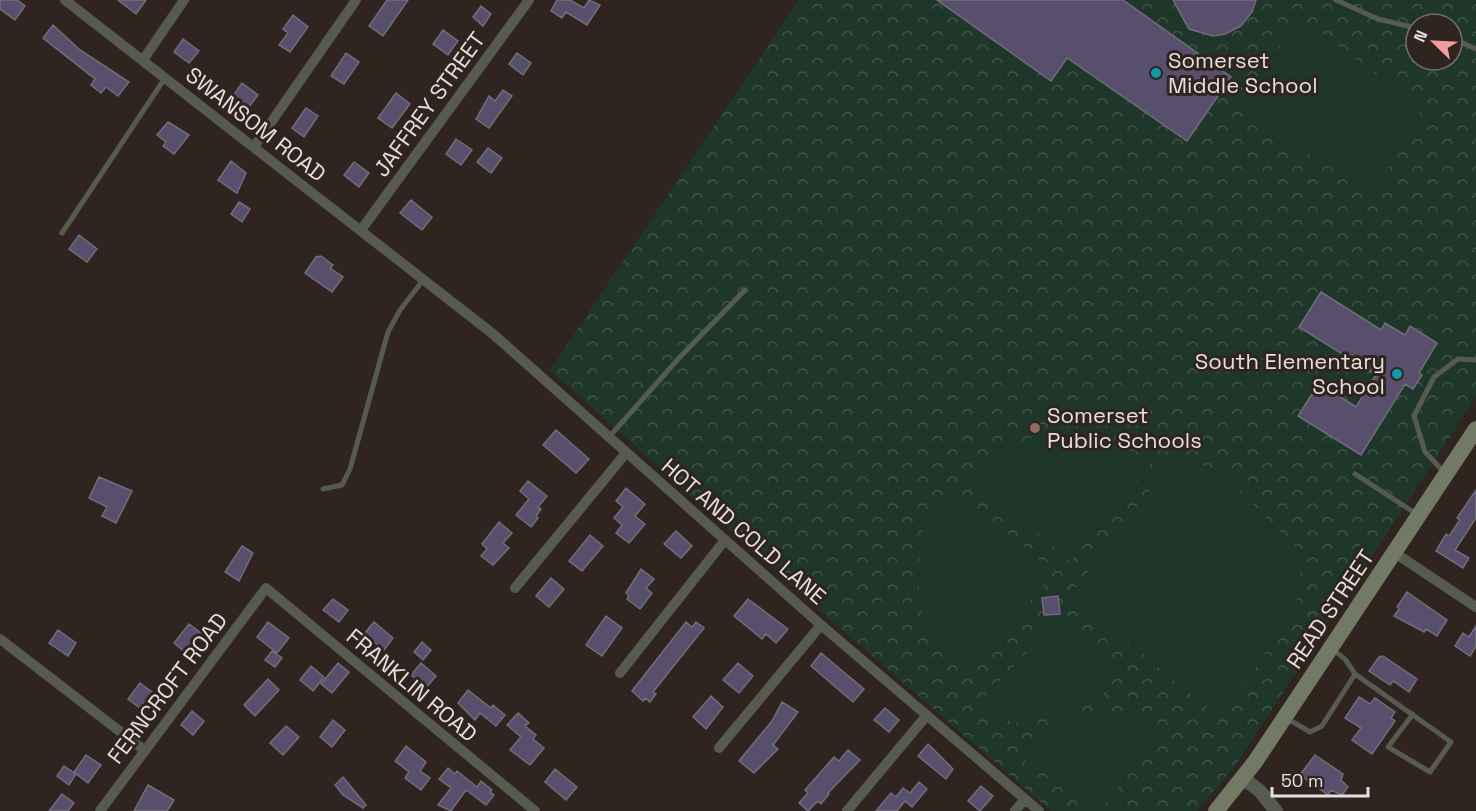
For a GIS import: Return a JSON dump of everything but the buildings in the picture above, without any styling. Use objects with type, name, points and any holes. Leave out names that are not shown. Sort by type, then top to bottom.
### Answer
[{"type":"main road","name":"READ STREET","points":[[1216,811],[1244,778],[1446,474],[1474,437]]},
{"type":"street","name":"SWANSOM ROAD","points":[[65,0],[424,279]]},
{"type":"street","points":[[143,60],[183,0]]},
{"type":"street","points":[[254,147],[356,0]]},
{"type":"street","name":"JAFFREY STREET","points":[[361,230],[529,0]]},
{"type":"street","name":"HOT AND COLD LANE","points":[[424,279],[493,334],[821,625],[1039,811]]},
{"type":"street","points":[[515,588],[626,453]]},
{"type":"street","points":[[620,673],[725,540]]},
{"type":"street","points":[[1395,553],[1476,607]]},
{"type":"street","name":"FERNCROFT ROAD","points":[[100,811],[266,588]]},
{"type":"street","name":"FRANKLIN ROAD","points":[[266,588],[535,811]]},
{"type":"street","points":[[719,748],[821,625]]},
{"type":"street","points":[[0,639],[144,750]]},
{"type":"street","points":[[847,811],[927,715]]},
{"type":"street","points":[[1244,778],[1260,791],[1276,811]]},
{"type":"street","points":[[1015,811],[1024,800]]},
{"type":"lane","points":[[1336,0],[1378,19],[1404,25]]},
{"type":"lane","points":[[62,233],[165,78]]},
{"type":"lane","points":[[323,489],[342,485],[350,469],[388,332],[424,279]]},
{"type":"lane","points":[[609,437],[679,358],[745,290]]},
{"type":"lane","points":[[1446,474],[1425,452],[1414,416],[1434,377],[1458,359],[1476,360]]},
{"type":"lane","points":[[1355,474],[1419,516]]},
{"type":"lane","points":[[1329,648],[1346,659],[1355,674],[1413,714],[1451,742],[1430,772],[1388,747],[1413,714]]},
{"type":"lane","points":[[1284,717],[1311,732],[1322,726],[1355,674]]},
{"type":"green space","name":"Somerset Public Schools","points":[[799,0],[1476,0],[1476,397],[1233,769],[1197,811],[1051,811],[795,589],[550,370]]},
{"type":"green space","points":[[1298,16],[1411,100],[1423,118],[1378,183],[1362,188],[1242,110]]},
{"type":"green space","points":[[1045,431],[1074,434],[1113,443],[1151,463],[1071,561],[973,481],[992,460]]},
{"type":"green space","points":[[1174,458],[1217,469],[1295,546],[1302,581],[1293,613],[1257,665],[1215,714],[1071,594]]},
{"type":"green space","points":[[954,489],[1054,572],[969,671],[947,653],[923,621],[918,574],[923,529]]},
{"type":"green space","points":[[1055,621],[1119,674],[1099,698],[1055,717],[1014,723],[988,712],[985,698]]},
{"type":"green space","points":[[1102,712],[1137,719],[1161,735],[1101,809],[1016,754],[1055,724],[1075,717]]},
{"type":"place","name":"Somerset Middle School","points":[[1156,73]]},
{"type":"place","name":"South Elementary School","points":[[1397,374]]},
{"type":"place","name":"Somerset Public Schools","points":[[1035,428]]}]
